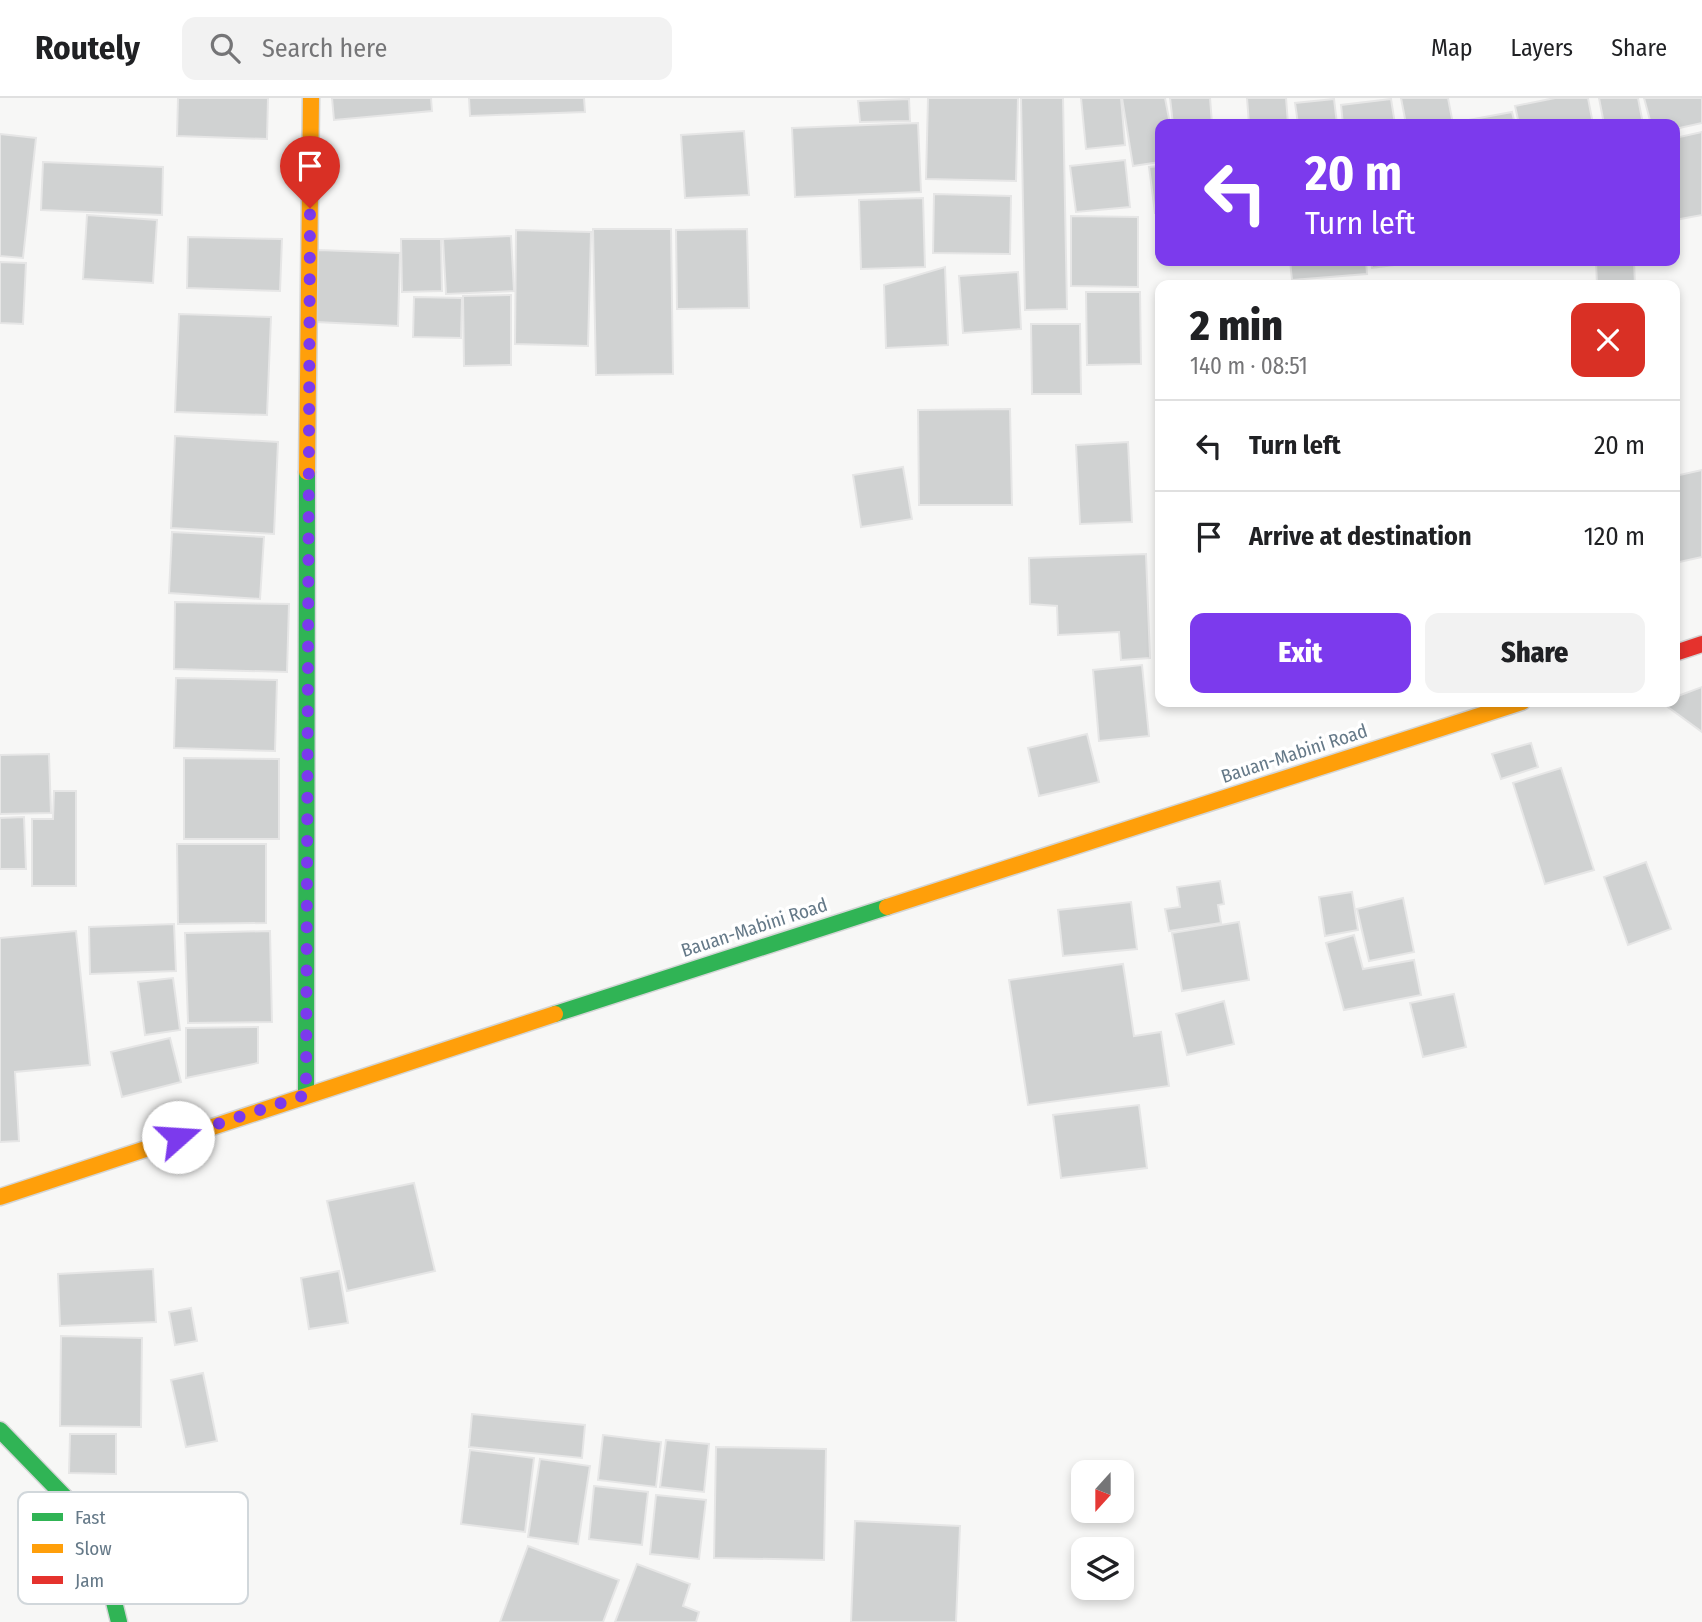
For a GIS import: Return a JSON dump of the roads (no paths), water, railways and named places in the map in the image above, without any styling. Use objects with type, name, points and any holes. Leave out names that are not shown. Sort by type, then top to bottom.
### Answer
[{"type":"main road","points":[[306,1095],[307,401],[311,98]]},
{"type":"main road","points":[[1680,651],[1702,644]]},
{"type":"main road","name":"Bauan-Mabini Road","points":[[0,1197],[306,1095],[1507,707]]},
{"type":"main road","points":[[0,1430],[60,1492]]},
{"type":"main road","points":[[115,1604],[119,1622]]}]
